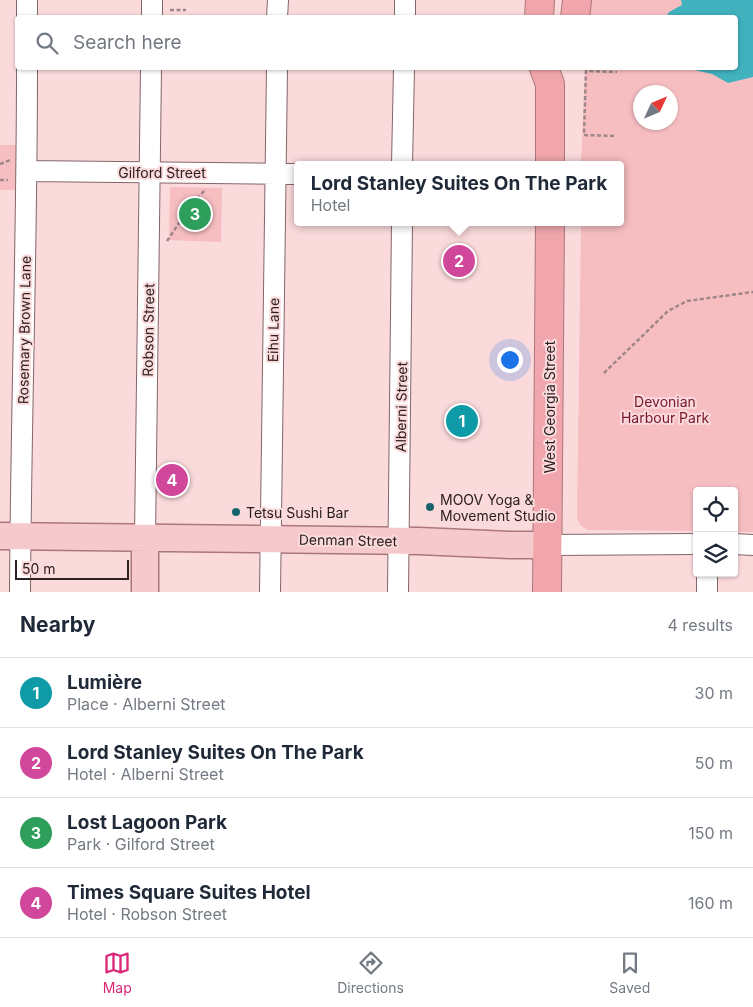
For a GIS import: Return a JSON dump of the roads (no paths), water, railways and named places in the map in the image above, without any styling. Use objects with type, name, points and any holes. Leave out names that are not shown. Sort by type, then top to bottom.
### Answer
[{"type":"highway","points":[[539,15],[540,0]]},
{"type":"highway","points":[[560,0],[560,15]]},
{"type":"highway","points":[[575,15],[577,0]]},
{"type":"highway","points":[[550,161],[552,73]]},
{"type":"highway","name":"West Georgia Street","points":[[547,592],[550,226]]},
{"type":"main road","name":"Denman Street","points":[[10,537],[271,539],[548,545]]},
{"type":"main road","name":"Robson Street","points":[[145,592],[146,538]]},
{"type":"street","points":[[27,0],[27,15]]},
{"type":"street","points":[[152,0],[161,14]]},
{"type":"street","points":[[277,15],[278,0]]},
{"type":"street","points":[[405,0],[405,15]]},
{"type":"street","name":"Rosemary Brown Lane","points":[[20,592],[10,537],[27,171],[27,70]]},
{"type":"street","name":"Robson Street","points":[[146,538],[151,70]]},
{"type":"street","name":"Eihu Lane","points":[[270,592],[277,70]]},
{"type":"street","points":[[402,161],[404,70]]},
{"type":"street","name":"Gilford Street","points":[[27,171],[294,174]]},
{"type":"street","name":"Alberni Street","points":[[398,592],[402,226]]},
{"type":"street","name":"Denman Street","points":[[548,545],[693,544]]},
{"type":"street","points":[[738,544],[753,545]]},
{"type":"street","points":[[707,592],[708,577]]},
{"type":"water","points":[[681,0],[753,0],[753,77],[728,83],[712,74],[695,70],[738,70],[738,15],[667,15],[682,5]]},
{"type":"place","name":"Lost Lagoon Park","points":[[195,214]]},
{"type":"place","name":"Lord Stanley Suites On The Park","points":[[459,261]]},
{"type":"place","name":"Lumière","points":[[462,421]]},
{"type":"place","name":"Times Square Suites Hotel","points":[[172,480]]},
{"type":"place","name":"MOOV Yoga & Movement Studio","points":[[430,507]]},
{"type":"place","name":"Tetsu Sushi Bar","points":[[236,512]]},
{"type":"park label","name":"Devonian Harbour Park","points":[[665,410]]}]
